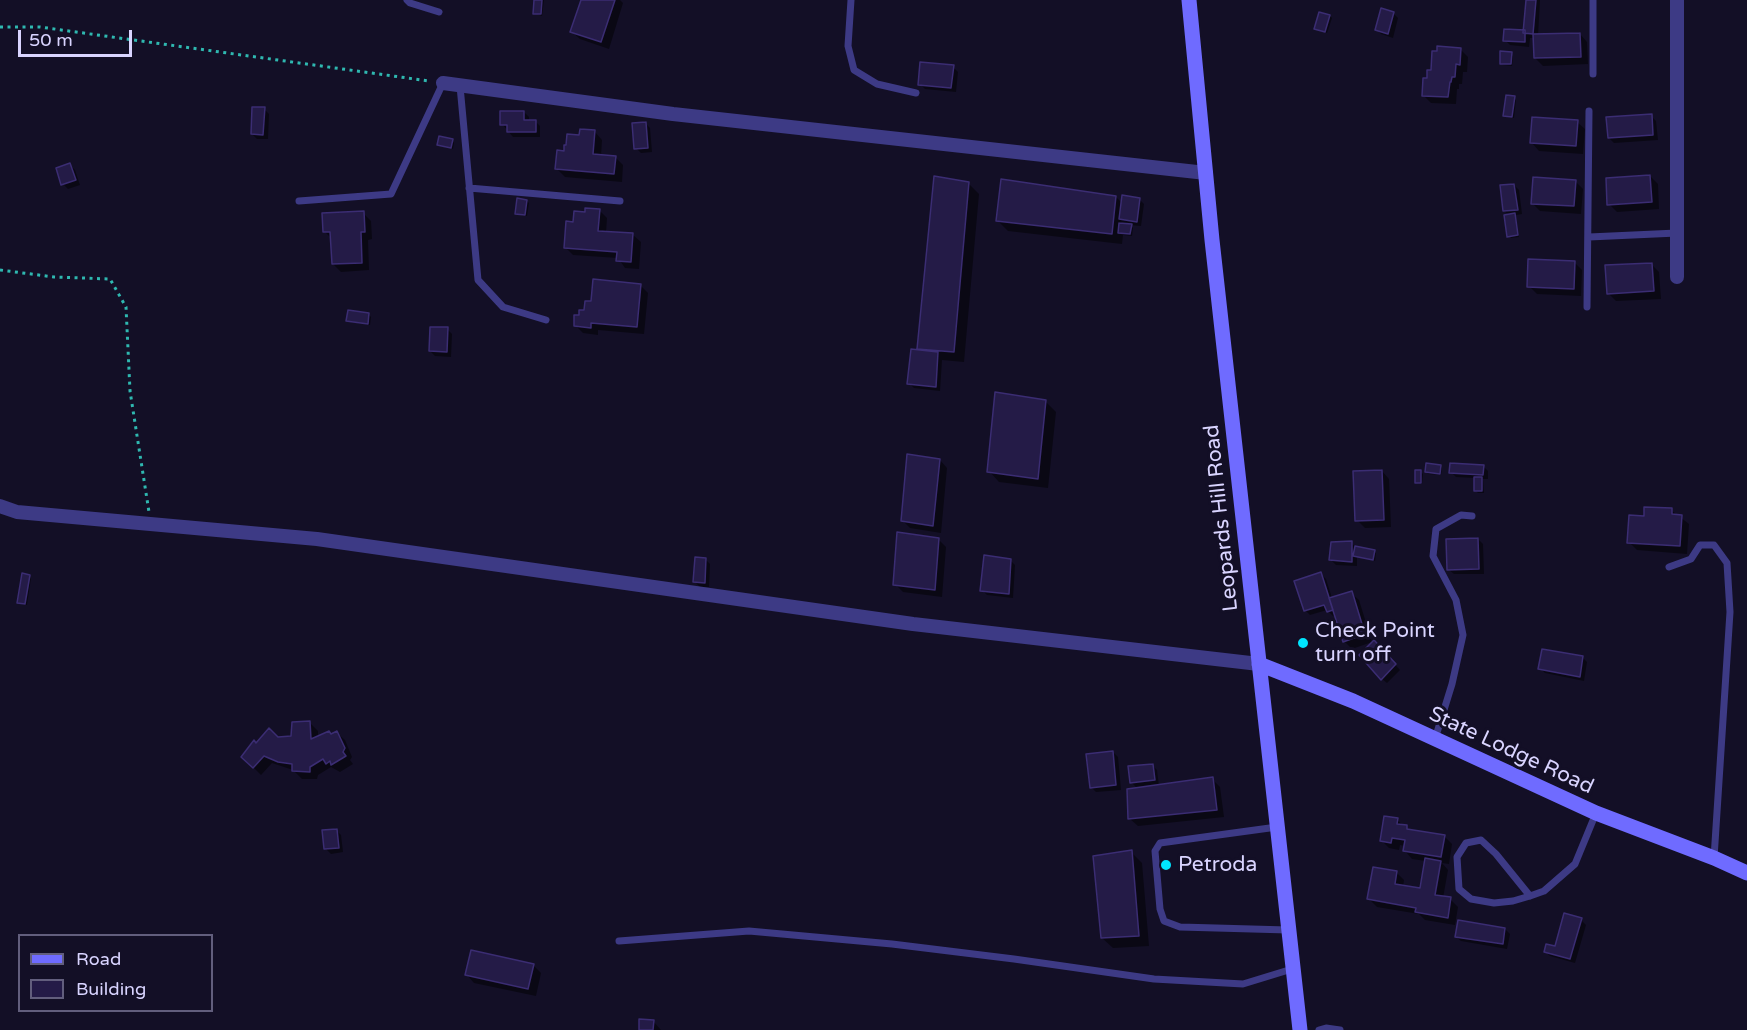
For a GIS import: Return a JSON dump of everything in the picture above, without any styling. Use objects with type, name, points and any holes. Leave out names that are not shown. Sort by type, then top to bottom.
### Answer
[{"type":"main road","name":"Leopards Hill Road","points":[[1189,0],[1212,240],[1300,1030]]},
{"type":"main road","name":"State Lodge Road","points":[[1259,664],[1353,701],[1596,813],[1747,873]]},
{"type":"street","points":[[1677,0],[1677,277]]},
{"type":"street","points":[[442,83],[696,116],[1206,173]]},
{"type":"street","points":[[0,506],[17,512],[317,539],[913,624],[1259,664]]},
{"type":"lane","points":[[407,0],[439,12]]},
{"type":"lane","points":[[851,0],[848,46],[854,70],[877,84],[916,93]]},
{"type":"lane","points":[[1593,0],[1593,74]]},
{"type":"lane","points":[[299,201],[391,194],[442,83]]},
{"type":"lane","points":[[460,86],[478,280],[503,307],[546,320]]},
{"type":"lane","points":[[1587,307],[1589,111]]},
{"type":"lane","points":[[469,188],[620,201]]},
{"type":"lane","points":[[1588,237],[1677,233]]},
{"type":"lane","points":[[1435,739],[1452,684],[1463,635],[1456,600],[1433,555],[1436,529],[1461,515],[1472,516]]},
{"type":"lane","points":[[1669,567],[1691,559],[1700,545],[1714,545],[1727,563],[1730,612],[1714,858]]},
{"type":"lane","points":[[1530,896],[1496,854],[1481,840],[1466,843],[1456,857],[1459,889],[1471,899],[1494,903],[1530,896],[1544,891],[1575,864],[1596,813]]},
{"type":"lane","points":[[1277,826],[1160,843],[1155,851],[1160,909],[1164,921],[1180,927],[1288,930]]},
{"type":"lane","points":[[619,941],[749,931],[892,944],[1154,979],[1243,984],[1292,969]]},
{"type":"lane","points":[[1319,1030],[1326,1028],[1340,1030]]},
{"type":"path","points":[[0,27],[40,27],[442,83]]},
{"type":"path","points":[[0,270],[54,277],[110,279],[126,307],[130,391],[151,524]]},
{"type":"building","points":[[534,0],[542,0],[541,14],[533,14]]},
{"type":"building","points":[[581,0],[615,0],[601,42],[570,32]]},
{"type":"building","points":[[1526,0],[1536,0],[1533,34],[1523,33]]},
{"type":"building","points":[[1381,8],[1394,12],[1388,34],[1375,30]]},
{"type":"building","points":[[1319,12],[1330,15],[1325,32],[1314,29]]},
{"type":"building","points":[[1504,29],[1525,30],[1525,42],[1503,41]]},
{"type":"building","points":[[1580,33],[1581,57],[1534,58],[1533,34]]},
{"type":"building","points":[[1437,46],[1461,48],[1460,65],[1456,64],[1455,77],[1452,77],[1450,82],[1448,97],[1422,96],[1423,78],[1427,78],[1427,70],[1431,70],[1432,51],[1437,51]]},
{"type":"building","points":[[1500,51],[1512,52],[1511,64],[1500,64]]},
{"type":"building","points":[[920,62],[954,65],[951,88],[918,85]]},
{"type":"building","points":[[1506,95],[1515,96],[1512,117],[1503,116]]},
{"type":"building","points":[[252,107],[265,107],[263,135],[251,134]]},
{"type":"building","points":[[500,111],[524,111],[524,120],[536,120],[536,132],[507,132],[507,125],[500,125]]},
{"type":"building","points":[[1652,114],[1653,135],[1608,138],[1606,117]]},
{"type":"building","points":[[1532,117],[1578,120],[1576,146],[1530,143]]},
{"type":"building","points":[[646,122],[648,148],[634,149],[632,123]]},
{"type":"building","points":[[580,129],[595,130],[593,154],[616,156],[614,174],[555,169],[557,150],[564,151],[567,134],[579,135]]},
{"type":"building","points":[[439,136],[453,139],[451,148],[437,145]]},
{"type":"building","points":[[70,163],[76,180],[61,185],[56,168]]},
{"type":"building","points":[[1650,175],[1652,202],[1607,205],[1606,178]]},
{"type":"building","points":[[934,176],[969,182],[954,352],[917,349]]},
{"type":"building","points":[[1533,177],[1576,180],[1574,206],[1531,204]]},
{"type":"building","points":[[1001,179],[1116,196],[1112,234],[996,221]]},
{"type":"building","points":[[1514,184],[1518,210],[1503,211],[1500,185]]},
{"type":"building","points":[[1122,195],[1140,198],[1137,222],[1119,219]]},
{"type":"building","points":[[517,198],[527,200],[525,215],[515,214]]},
{"type":"building","points":[[585,208],[600,209],[598,231],[633,233],[631,262],[616,261],[617,252],[564,248],[566,221],[573,222],[574,211],[585,212]]},
{"type":"building","points":[[364,211],[365,232],[361,232],[362,263],[332,264],[330,232],[323,232],[322,213]]},
{"type":"building","points":[[1515,213],[1518,235],[1507,237],[1504,215]]},
{"type":"building","points":[[1119,223],[1132,224],[1130,234],[1118,233]]},
{"type":"building","points":[[1528,259],[1575,261],[1574,289],[1527,287]]},
{"type":"building","points":[[1652,263],[1654,291],[1607,294],[1605,265]]},
{"type":"building","points":[[593,279],[641,284],[637,327],[591,323],[591,328],[574,326],[574,315],[579,315],[579,310],[584,310],[585,301],[591,301]]},
{"type":"building","points":[[348,310],[369,313],[368,324],[346,321]]},
{"type":"building","points":[[430,327],[448,327],[447,352],[429,351]]},
{"type":"building","points":[[911,349],[938,352],[936,387],[907,384]]},
{"type":"building","points":[[995,392],[1046,400],[1038,479],[987,472]]},
{"type":"building","points":[[907,454],[940,459],[933,526],[901,521]]},
{"type":"building","points":[[1426,463],[1441,465],[1440,474],[1425,472]]},
{"type":"building","points":[[1450,463],[1484,465],[1483,475],[1449,473]]},
{"type":"building","points":[[1382,470],[1384,520],[1355,521],[1353,471]]},
{"type":"building","points":[[1415,470],[1421,470],[1421,483],[1415,483]]},
{"type":"building","points":[[1474,477],[1482,477],[1482,491],[1474,491]]},
{"type":"building","points":[[1644,507],[1672,508],[1672,514],[1682,515],[1680,546],[1627,543],[1629,515],[1644,516]]},
{"type":"building","points":[[897,532],[939,538],[935,590],[893,585]]},
{"type":"building","points":[[1478,538],[1479,569],[1447,570],[1446,539]]},
{"type":"building","points":[[1352,541],[1352,562],[1329,560],[1331,542]]},
{"type":"building","points":[[1355,546],[1375,550],[1373,560],[1353,556]]},
{"type":"building","points":[[984,555],[1011,559],[1009,594],[980,591]]},
{"type":"building","points":[[695,557],[706,558],[705,583],[693,582]]},
{"type":"building","points":[[1321,572],[1333,610],[1327,612],[1324,605],[1304,611],[1294,581]]},
{"type":"building","points":[[22,573],[30,575],[25,604],[17,603]]},
{"type":"building","points":[[1352,591],[1365,634],[1343,642],[1329,598]]},
{"type":"building","points":[[1374,640],[1396,664],[1381,680],[1359,655]]},
{"type":"building","points":[[1542,649],[1583,656],[1580,677],[1538,669]]},
{"type":"building","points":[[310,721],[311,739],[329,731],[331,734],[337,731],[346,756],[331,765],[330,761],[326,764],[323,759],[310,767],[310,772],[292,771],[292,764],[278,762],[264,756],[253,768],[241,757],[254,740],[256,743],[269,728],[278,737],[291,736],[292,722]]},
{"type":"building","points":[[1113,751],[1116,785],[1090,788],[1086,754]]},
{"type":"building","points":[[1153,764],[1155,780],[1130,783],[1128,766]]},
{"type":"building","points":[[1213,777],[1217,810],[1128,819],[1127,789]]},
{"type":"building","points":[[1384,816],[1398,818],[1397,824],[1407,825],[1407,829],[1445,835],[1441,857],[1403,851],[1405,840],[1392,838],[1391,843],[1380,841]]},
{"type":"building","points":[[337,829],[339,848],[324,849],[322,830]]},
{"type":"building","points":[[1132,850],[1139,936],[1101,938],[1093,856]]},
{"type":"building","points":[[1425,858],[1441,861],[1435,895],[1451,897],[1448,918],[1415,912],[1416,908],[1367,899],[1373,867],[1397,871],[1395,884],[1420,888]]},
{"type":"building","points":[[1564,913],[1582,918],[1570,959],[1544,952],[1546,944],[1555,946]]},
{"type":"building","points":[[1458,920],[1505,928],[1503,944],[1455,937]]},
{"type":"building","points":[[471,950],[534,964],[528,989],[465,975]]},
{"type":"building","points":[[639,1019],[654,1020],[653,1030],[639,1030]]},
{"type":"place","name":"Check Point turn off","points":[[1303,643]]},
{"type":"place","name":"Petroda","points":[[1166,865]]}]
